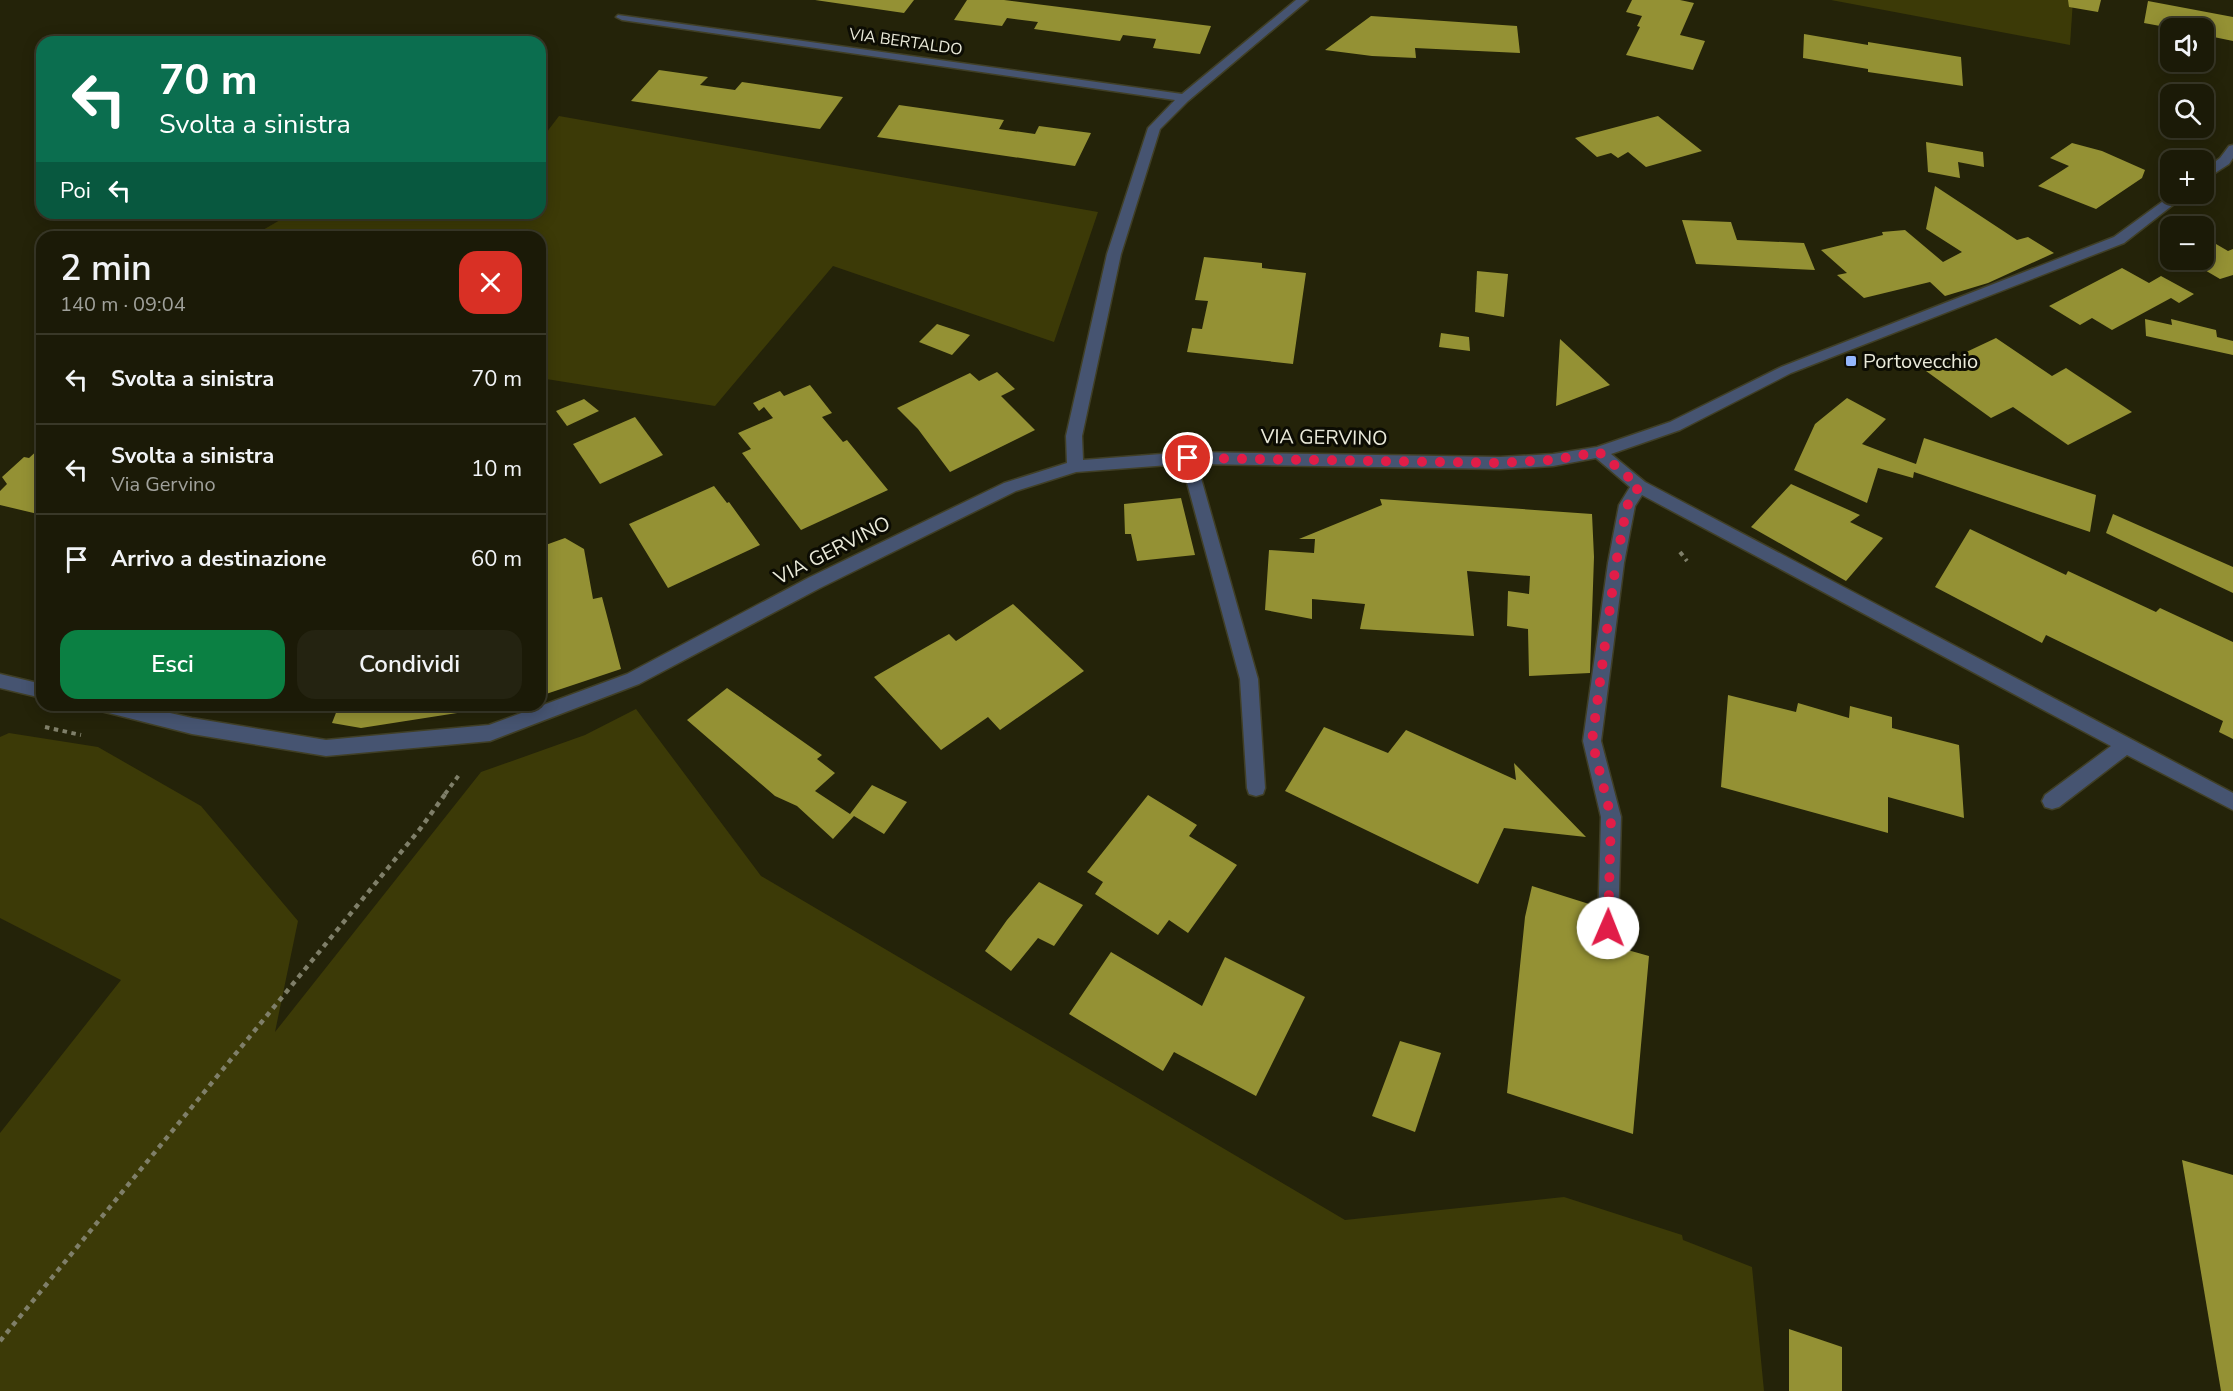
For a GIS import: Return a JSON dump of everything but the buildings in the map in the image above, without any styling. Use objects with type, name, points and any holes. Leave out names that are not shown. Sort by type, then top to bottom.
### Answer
[{"type":"street","points":[[1076,466],[1074,436],[1114,254],[1154,128],[1184,98],[1303,0]]},
{"type":"street","name":"VIA BERTALDO","points":[[622,17],[1184,98]]},
{"type":"street","points":[[2214,169],[2225,161],[2233,149]]},
{"type":"street","name":"VIA GERVINO","points":[[128,711],[192,726],[326,747],[490,733],[633,679],[814,583],[1000,492],[1076,466],[1188,458],[1500,463],[1553,460],[1599,452],[1674,426],[1786,370],[2119,240],[2168,204]]},
{"type":"street","points":[[1599,452],[1639,486],[2233,802]]},
{"type":"street","points":[[1188,458],[1249,679],[1256,788]]},
{"type":"street","points":[[1608,928],[1611,817],[1592,741],[1618,551],[1627,506],[1639,486]]},
{"type":"street","points":[[0,681],[36,690]]},
{"type":"street","points":[[2052,801],[2126,745]]},
{"type":"path","points":[[0,1341],[420,829],[490,733]]},
{"type":"shaded area","points":[[1831,0],[2073,0],[2070,45]]},
{"type":"shaded area","points":[[559,116],[1098,212],[1054,342],[833,266],[715,406],[546,379],[546,231],[261,231],[282,219],[546,219],[546,133]]},
{"type":"shaded area","points":[[636,709],[761,876],[1345,1220],[1564,1197],[1682,1235],[1683,1240],[1752,1267],[1764,1391],[0,1391],[0,1133],[121,980],[0,918],[0,737],[9,733],[98,747],[201,806],[298,921],[275,1032],[481,772],[585,735]]},
{"type":"place","name":"Portovecchio","points":[[1851,361]]},
{"type":"route","points":[[1188,458],[1500,463],[1553,460],[1599,452],[1639,486],[1627,506],[1616,563],[1592,741],[1611,817],[1608,928]]}]
